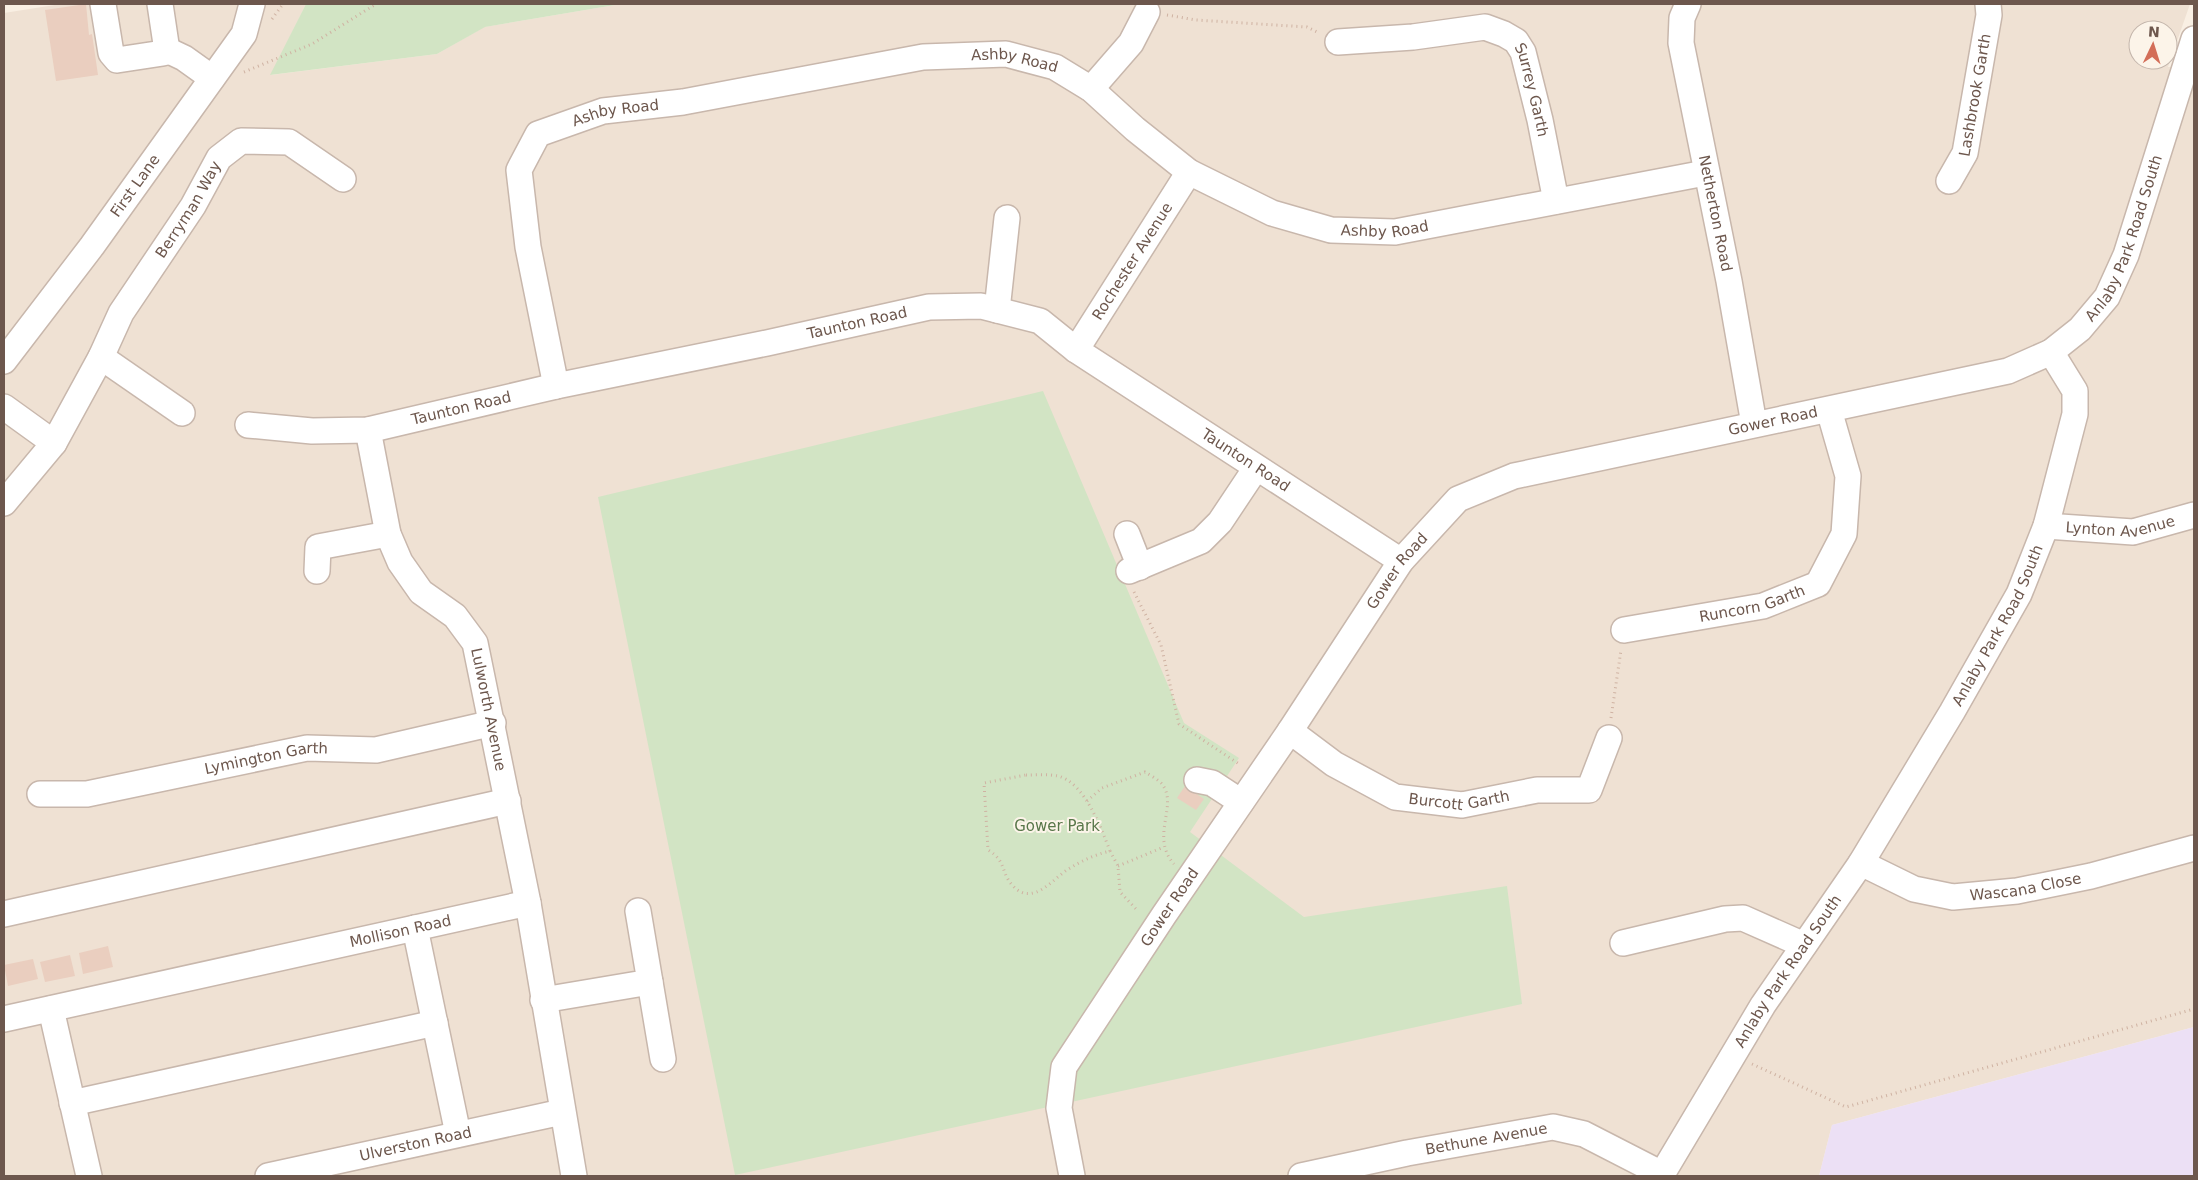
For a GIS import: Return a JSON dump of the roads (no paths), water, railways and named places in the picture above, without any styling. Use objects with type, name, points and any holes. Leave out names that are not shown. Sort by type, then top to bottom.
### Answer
[{"type":"street","points":[[103,4],[113,57],[117,60],[163,52],[166,49]]},
{"type":"street","points":[[160,4],[166,49]]},
{"type":"street","name":"First Lane","points":[[4,361],[92,246],[244,34],[252,4]]},
{"type":"street","name":"Netherton Road","points":[[1688,4],[1682,18],[1681,43],[1705,174],[1729,281],[1754,424]]},
{"type":"street","name":"Lashbrook Garth","points":[[1949,181],[1964,153],[1989,15],[1988,4]]},
{"type":"street","points":[[1091,89],[1131,43],[1147,12]]},
{"type":"street","name":"Surrey Garth","points":[[1338,42],[1413,37],[1485,27],[1504,34],[1516,42],[1522,52],[1540,120],[1556,201]]},
{"type":"street","name":"Anlaby Park Road South","points":[[1661,1175],[1763,1005],[1861,863],[1952,712],[2019,594],[2046,526],[2075,414],[2074,392],[2051,352],[2080,329],[2107,296],[2126,255],[2194,39]]},
{"type":"street","points":[[166,49],[184,58],[212,78]]},
{"type":"street","name":"Ashby Road","points":[[556,386],[528,247],[519,170],[538,134],[603,111],[683,102],[923,57],[1006,54],[1055,67],[1091,89],[1135,129],[1189,172],[1272,213],[1331,230],[1395,232],[1705,174]]},
{"type":"street","name":"Berryman Way","points":[[4,502],[54,443],[101,357],[120,313],[193,206],[219,158],[241,141],[289,142],[343,179]]},
{"type":"street","name":"Rochester Avenue","points":[[1076,350],[1189,172]]},
{"type":"street","points":[[997,310],[1007,218]]},
{"type":"street","name":"Taunton Road","points":[[248,425],[312,431],[368,430],[556,386],[767,343],[929,307],[981,306],[1040,321],[1076,350],[1401,561]]},
{"type":"street","name":"Gower Road","points":[[1072,1176],[1059,1108],[1064,1067],[1290,731],[1401,561],[1458,499],[1514,476],[1754,424],[1829,410],[2008,370],[2051,352]]},
{"type":"street","points":[[101,357],[182,413]]},
{"type":"street","points":[[4,407],[54,443]]},
{"type":"street","name":"Runcorn Garth","points":[[1624,630],[1763,606],[1818,584],[1844,534],[1848,476],[1829,410]]},
{"type":"street","name":"Lulworth Avenue","points":[[368,430],[388,534],[400,562],[421,592],[455,616],[475,643],[493,723],[528,903]]},
{"type":"street","points":[[1127,534],[1134,569],[1201,541],[1220,522],[1256,468]]},
{"type":"street","name":"Lynton Avenue","points":[[2046,526],[2133,532],[2194,515]]},
{"type":"street","points":[[317,571],[318,547],[388,534]]},
{"type":"street","name":"Lymington Garth","points":[[40,794],[87,794],[307,748],[376,750],[493,723]]},
{"type":"street","name":"Burcott Garth","points":[[1290,731],[1334,764],[1395,796],[1462,805],[1537,790],[1589,790],[1609,738]]},
{"type":"street","points":[[1197,780],[1212,783],[1241,802]]},
{"type":"street","points":[[4,914],[508,801]]},
{"type":"street","name":"Wascana Close","points":[[1861,863],[1914,889],[1953,897],[2017,891],[2091,876],[2194,848]]},
{"type":"street","points":[[528,903],[574,1176]]},
{"type":"street","name":"Mollison Road","points":[[4,1019],[528,903]]},
{"type":"street","points":[[638,911],[663,1059]]},
{"type":"street","points":[[1623,943],[1725,919],[1743,918],[1804,945]]},
{"type":"street","points":[[415,928],[458,1134]]},
{"type":"street","points":[[543,1000],[650,982]]},
{"type":"street","points":[[51,1009],[89,1176]]},
{"type":"street","points":[[72,1103],[435,1023]]},
{"type":"street","name":"Ulverston Road","points":[[268,1176],[562,1112]]},
{"type":"street","name":"Bethune Avenue","points":[[1301,1176],[1407,1153],[1553,1127],[1584,1134],[1661,1175]]},
{"type":"park label","name":"Gower Park","points":[[1057,826]]}]
